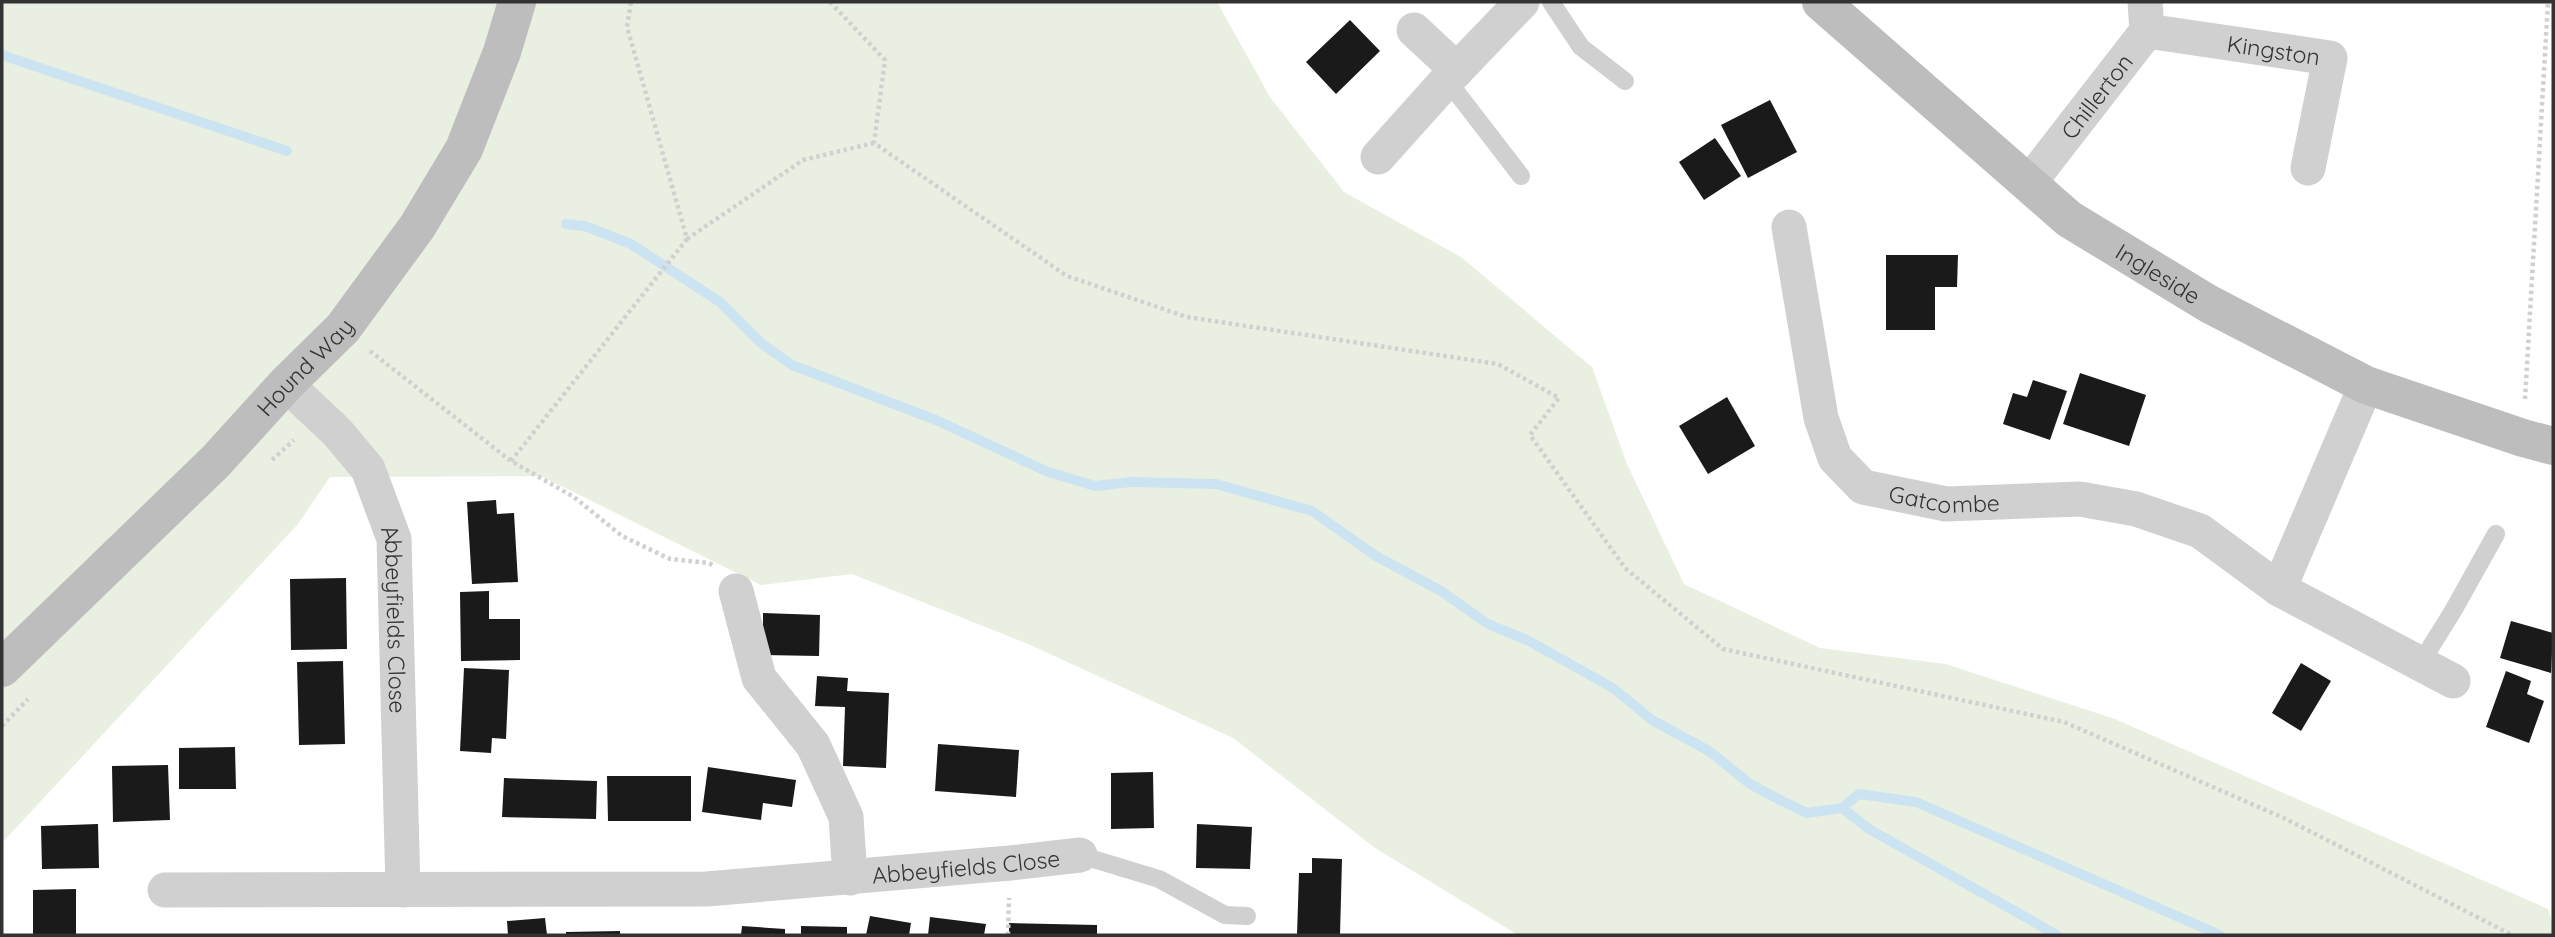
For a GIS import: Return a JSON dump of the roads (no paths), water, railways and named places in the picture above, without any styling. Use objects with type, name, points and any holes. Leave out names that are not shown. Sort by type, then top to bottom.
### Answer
[{"type":"street","name":"Hound Way","points":[[2,668],[216,461],[286,384],[343,328],[417,227],[464,149],[502,52],[517,2]]},
{"type":"street","points":[[1378,157],[1522,2]]},
{"type":"street","name":"Ingleside","points":[[1821,2],[2069,219],[2209,304],[2365,385],[2538,442]]},
{"type":"street","name":"Chillerton","points":[[2029,183],[2146,16]]},
{"type":"street","name":"Kingston","points":[[2146,16],[2330,58],[2308,168]]},
{"type":"street","points":[[1415,30],[1452,75]]},
{"type":"street","name":"Gatcombe","points":[[1788,227],[1821,418],[1835,458],[1863,487],[1946,504],[2080,499],[2136,509],[2200,531],[2279,589],[2452,681]]},
{"type":"street","name":"Abbeyfields Close","points":[[286,384],[337,432],[368,469],[394,539],[403,890]]},
{"type":"street","points":[[2279,589],[2365,385]]},
{"type":"street","name":"Abbeyfields Close","points":[[736,592],[759,678],[813,745],[846,817],[850,878]]},
{"type":"street","name":"Abbeyfields Close","points":[[165,890],[708,889],[1080,855]]},
{"type":"lane","points":[[1551,2],[1581,47],[1625,81]]},
{"type":"lane","points":[[1452,75],[1521,176]]},
{"type":"lane","points":[[2420,664],[2496,534]]},
{"type":"lane","points":[[1080,855],[1159,879],[1224,915],[1247,916]]},
{"type":"waterway","points":[[2,55],[287,151]]},
{"type":"waterway","points":[[566,224],[585,226],[631,244],[720,302],[761,343],[792,365],[936,420],[1048,472],[1095,486],[1131,482],[1216,484],[1312,511],[1376,556],[1441,591],[1488,624],[1529,641],[1613,688],[1652,720],[1709,751],[1750,784],[1807,813],[1842,808],[1859,794],[1916,802],[2220,935]]},
{"type":"waterway","points":[[1842,808],[1869,829],[2057,935]]}]
